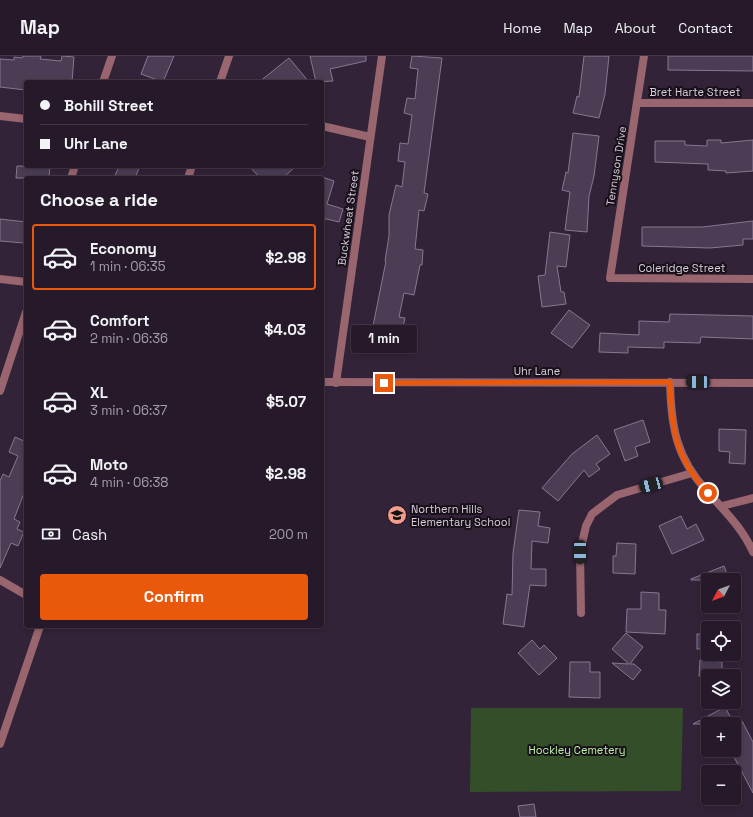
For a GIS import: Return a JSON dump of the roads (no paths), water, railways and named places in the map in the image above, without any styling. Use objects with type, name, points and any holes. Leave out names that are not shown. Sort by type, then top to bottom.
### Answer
[{"type":"street","points":[[104,80],[112,56]]},
{"type":"street","points":[[221,80],[229,56]]},
{"type":"street","name":"Buckwheat Street","points":[[336,383],[382,56]]},
{"type":"street","name":"Tennyson Drive","points":[[610,278],[644,56]]},
{"type":"street","name":"Bret Harte Street","points":[[637,103],[753,104]]},
{"type":"street","points":[[0,116],[24,119]]},
{"type":"street","points":[[324,126],[370,137]]},
{"type":"street","name":"Coleridge Street","points":[[610,278],[753,279]]},
{"type":"street","points":[[0,279],[24,282]]},
{"type":"street","points":[[0,391],[24,318]]},
{"type":"street","name":"Uhr Lane","points":[[324,382],[753,383]]},
{"type":"street","points":[[670,382],[673,432],[683,458],[692,473],[722,506],[743,533],[753,552]]},
{"type":"street","points":[[581,613],[580,552],[586,526],[592,514],[617,495],[692,473]]},
{"type":"street","points":[[722,506],[753,498]]},
{"type":"street","points":[[0,580],[24,594]]},
{"type":"street","points":[[0,744],[39,628]]},
{"type":"place","name":"Northern Hills Elementary School","points":[[397,515]]},
{"type":"park label","name":"Hockley Cemetery","points":[[577,750]]}]
